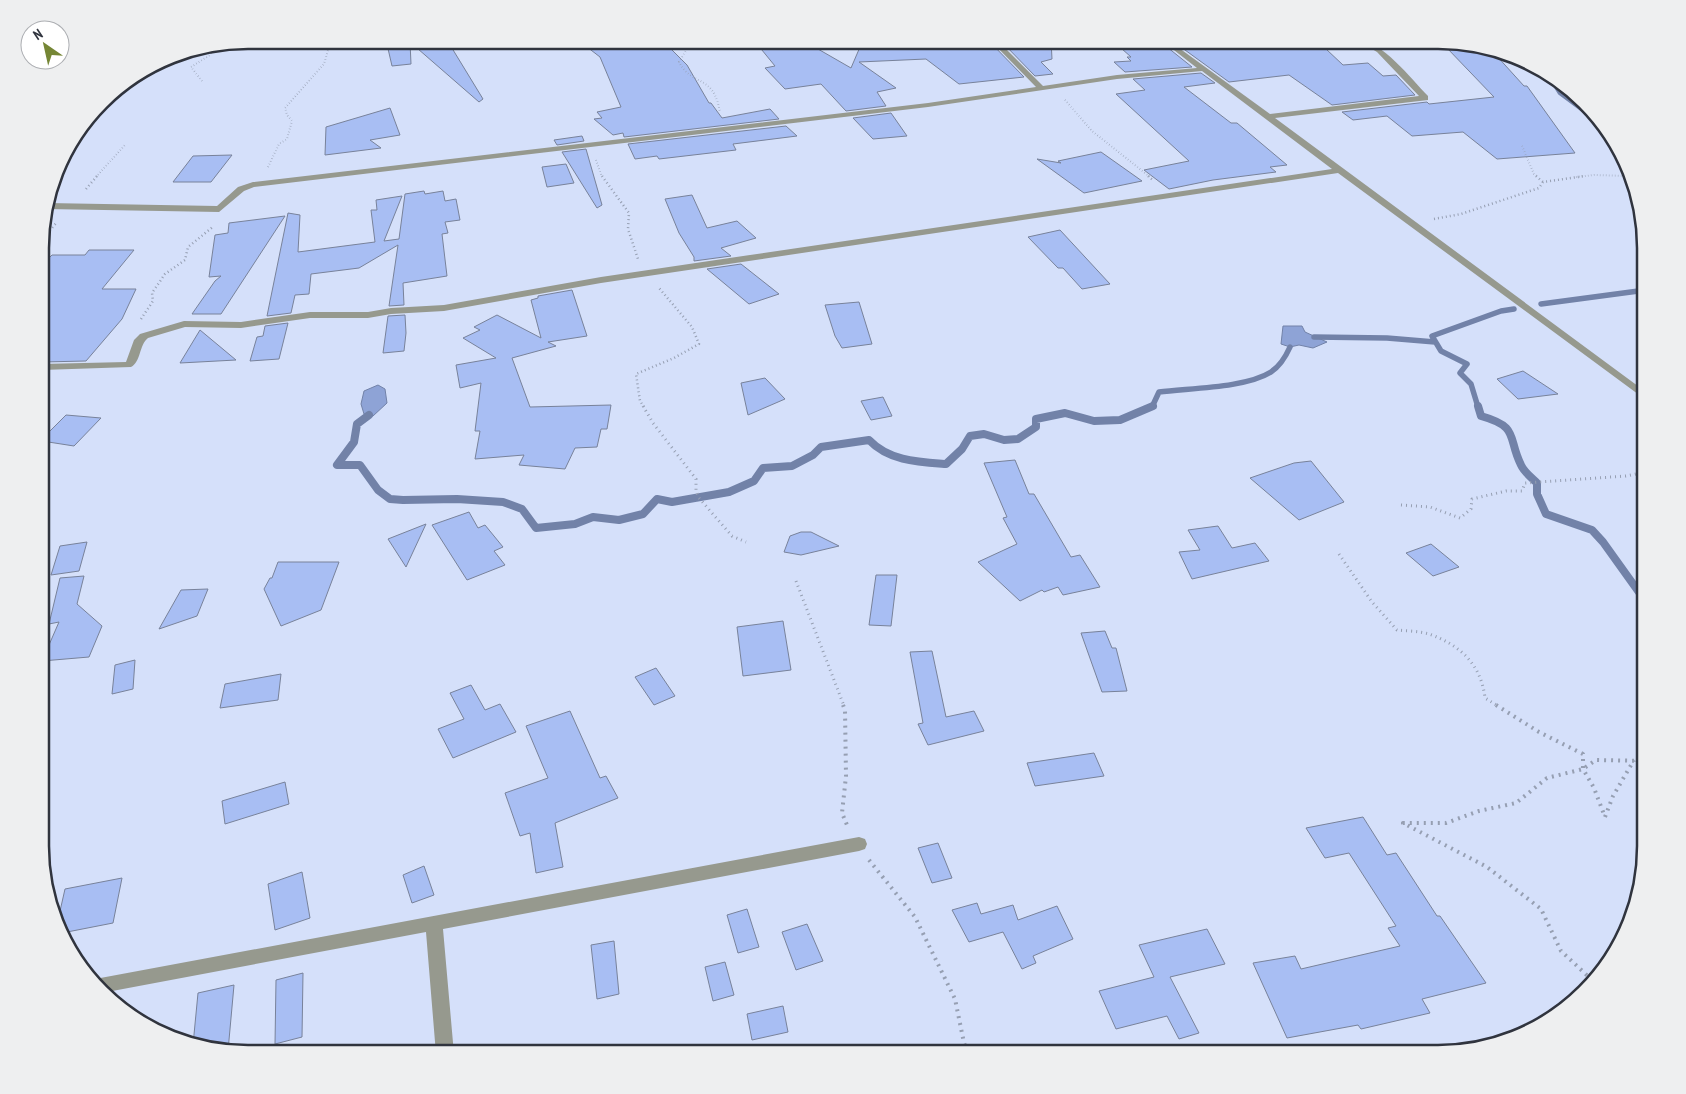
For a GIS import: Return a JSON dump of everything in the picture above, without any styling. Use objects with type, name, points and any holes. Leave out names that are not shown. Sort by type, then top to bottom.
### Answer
[{"type":"street","points":[[1001,49],[1042,89]]},
{"type":"street","points":[[1176,49],[1637,390]]},
{"type":"street","points":[[1268,117],[1425,98],[1376,49]]},
{"type":"street","points":[[54,206],[219,208],[241,189],[253,185],[928,105],[1118,77],[1204,69]]},
{"type":"street","points":[[49,367],[127,365],[130,364],[140,340],[144,336],[184,324],[241,325],[310,315],[364,315],[391,311],[438,309],[648,273],[1340,170]]},
{"type":"street","points":[[104,984],[859,844]]},
{"type":"street","points":[[434,923],[445,1045]]},
{"type":"path","points":[[273,160],[279,144],[287,139],[290,133],[292,121],[287,115],[285,108],[324,64],[328,49]]},
{"type":"path","points":[[687,49],[679,62],[680,66],[687,73],[712,89],[716,95],[724,128]]},
{"type":"path","points":[[202,81],[191,67],[211,52]]},
{"type":"path","points":[[1042,89],[1061,96],[1092,130],[1172,196]]},
{"type":"path","points":[[593,145],[595,158],[603,180],[629,213],[628,229],[642,268],[692,327],[699,344],[674,358],[636,374],[640,401],[696,479],[696,491],[699,498],[732,536],[746,542]]},
{"type":"path","points":[[1522,146],[1534,174],[1543,182]]},
{"type":"path","points":[[1411,223],[1461,214],[1539,188],[1543,182],[1594,175],[1624,176]]},
{"type":"path","points":[[144,336],[138,332],[140,321],[153,301],[152,293],[158,283],[185,260],[188,247],[220,221],[219,208]]},
{"type":"path","points":[[1401,505],[1430,507],[1460,518],[1471,509],[1472,500],[1506,491],[1522,491],[1525,483],[1559,482],[1637,474]]},
{"type":"path","points":[[1338,554],[1372,602],[1396,630],[1428,634],[1463,652],[1483,680],[1485,698],[1540,732],[1583,754],[1583,769],[1594,788],[1605,817],[1607,806],[1617,792],[1634,760]]},
{"type":"path","points":[[796,582],[845,710],[846,776],[843,818],[869,860],[915,917],[955,999],[965,1045]]},
{"type":"path","points":[[1588,977],[1561,951],[1541,909],[1487,867],[1402,823],[1446,824],[1479,811],[1516,803],[1546,778],[1583,769],[1596,760],[1637,760]]},
{"type":"water","points":[[1283,326],[1302,326],[1305,332],[1327,342],[1313,348],[1299,345],[1290,347],[1281,344]]},
{"type":"water","points":[[378,385],[385,389],[387,403],[373,416],[364,414],[361,404],[364,391]]},
{"type":"building","points":[[388,49],[410,49],[411,64],[392,66]]},
{"type":"building","points":[[418,49],[452,49],[483,99],[479,102]]},
{"type":"building","points":[[590,49],[672,49],[687,65],[709,103],[711,103],[722,118],[770,109],[779,119],[624,137],[623,133],[613,135],[594,119],[602,118],[597,112],[621,107],[600,57]]},
{"type":"building","points":[[761,49],[818,49],[851,68],[859,49],[997,49],[1024,77],[959,84],[926,59],[859,62],[896,88],[877,92],[886,106],[846,111],[821,84],[785,89],[765,68],[775,66]]},
{"type":"building","points":[[1009,49],[1051,49],[1052,59],[1041,62],[1053,74],[1035,76]]},
{"type":"building","points":[[1122,49],[1170,49],[1192,67],[1125,72],[1114,62],[1131,61],[1127,57],[1131,57]]},
{"type":"building","points":[[1184,49],[1326,49],[1343,65],[1368,63],[1383,76],[1396,75],[1415,95],[1332,105],[1289,75],[1229,82]]},
{"type":"building","points":[[1448,49],[1464,50],[1499,58],[1524,86],[1527,86],[1575,153],[1497,159],[1463,132],[1412,136],[1387,116],[1353,120],[1342,112],[1427,102],[1429,104],[1494,97]]},
{"type":"building","points":[[1201,73],[1215,83],[1184,87],[1231,123],[1237,123],[1287,165],[1270,167],[1276,172],[1213,180],[1169,189],[1144,170],[1189,161],[1116,94],[1145,90],[1133,79]]},
{"type":"building","points":[[390,108],[400,135],[370,140],[381,148],[325,155],[326,127]]},
{"type":"building","points":[[891,113],[907,136],[873,139],[853,118]]},
{"type":"building","points":[[786,126],[797,136],[733,144],[736,150],[659,159],[657,156],[635,159],[628,144]]},
{"type":"building","points":[[582,136],[584,141],[557,145],[554,140]]},
{"type":"building","points":[[586,149],[602,205],[597,208],[562,152]]},
{"type":"building","points":[[1101,152],[1142,181],[1084,193],[1037,159],[1061,163],[1058,161]]},
{"type":"building","points":[[232,155],[211,182],[173,182],[193,156]]},
{"type":"building","points":[[566,164],[574,183],[547,187],[542,167]]},
{"type":"building","points":[[424,191],[425,194],[443,191],[445,201],[456,199],[460,220],[445,222],[448,233],[442,234],[447,276],[403,283],[404,305],[389,306],[398,245],[359,268],[311,274],[309,294],[295,295],[291,313],[267,316],[288,213],[300,215],[298,252],[375,242],[371,210],[377,210],[376,200],[402,196],[384,241],[399,239],[405,194]]},
{"type":"building","points":[[692,195],[707,228],[737,221],[756,238],[721,248],[731,256],[694,261],[694,257],[679,233],[665,199]]},
{"type":"building","points":[[285,216],[221,314],[192,314],[215,281],[221,276],[209,277],[215,235],[228,233],[229,223]]},
{"type":"building","points":[[1060,230],[1110,284],[1082,289],[1063,268],[1058,268],[1028,237]]},
{"type":"building","points":[[89,250],[134,250],[102,289],[136,289],[122,319],[86,361],[49,362],[49,258],[52,255],[85,255]]},
{"type":"building","points":[[741,264],[779,294],[749,304],[707,269]]},
{"type":"building","points":[[572,290],[587,336],[548,342],[556,346],[512,358],[530,407],[611,405],[607,429],[601,429],[597,447],[575,448],[565,469],[519,465],[524,455],[475,459],[480,431],[475,431],[481,383],[460,388],[456,365],[496,358],[463,338],[480,330],[474,327],[497,315],[541,338],[531,300],[538,298],[538,296]]},
{"type":"building","points":[[859,302],[872,344],[842,348],[835,336],[825,305]]},
{"type":"building","points":[[405,315],[404,351],[383,353],[388,316]]},
{"type":"building","points":[[288,323],[279,359],[250,361],[257,337],[263,336],[265,326]]},
{"type":"building","points":[[200,330],[236,360],[180,363]]},
{"type":"building","points":[[1523,371],[1558,394],[1518,399],[1497,379]]},
{"type":"building","points":[[765,378],[785,399],[748,415],[741,383]]},
{"type":"building","points":[[883,397],[892,416],[871,420],[861,401]]},
{"type":"building","points":[[66,415],[101,418],[74,446],[49,442],[49,432]]},
{"type":"building","points":[[1015,460],[1029,494],[1034,494],[1071,557],[1080,555],[1100,587],[1063,595],[1058,587],[1044,592],[1042,590],[1020,601],[978,562],[1017,544],[1003,518],[1007,517],[984,463]]},
{"type":"building","points":[[1311,461],[1344,502],[1299,520],[1250,478],[1294,463]]},
{"type":"building","points":[[469,512],[478,528],[485,525],[503,547],[494,551],[505,565],[467,580],[432,525]]},
{"type":"building","points":[[426,524],[406,567],[388,539]]},
{"type":"building","points":[[1218,526],[1232,548],[1255,543],[1269,561],[1192,579],[1179,552],[1200,550],[1188,530]]},
{"type":"building","points":[[801,532],[811,532],[839,546],[801,555],[784,552],[790,536]]},
{"type":"building","points":[[87,542],[79,571],[51,575],[60,546]]},
{"type":"building","points":[[1431,544],[1459,567],[1433,576],[1406,553]]},
{"type":"building","points":[[278,562],[339,562],[321,610],[281,626],[264,589],[270,578],[272,578]]},
{"type":"building","points":[[876,575],[897,575],[891,626],[869,625]]},
{"type":"building","points":[[84,576],[77,604],[102,626],[89,657],[49,660],[49,645],[59,622],[49,624],[60,578]]},
{"type":"building","points":[[208,589],[197,616],[159,629],[181,590]]},
{"type":"building","points":[[783,621],[791,670],[743,676],[737,627]]},
{"type":"building","points":[[1105,631],[1112,648],[1116,648],[1127,691],[1102,692],[1081,633]]},
{"type":"building","points":[[932,651],[946,717],[974,711],[984,731],[928,745],[918,724],[923,723],[910,652]]},
{"type":"building","points":[[135,660],[133,689],[112,694],[115,665]]},
{"type":"building","points":[[656,668],[675,696],[654,705],[635,677]]},
{"type":"building","points":[[281,674],[278,700],[220,708],[225,684]]},
{"type":"building","points":[[471,685],[485,710],[500,704],[516,732],[453,758],[438,729],[464,719],[450,693]]},
{"type":"building","points":[[570,711],[600,778],[606,776],[618,798],[555,823],[563,867],[536,873],[530,833],[520,836],[505,793],[548,778],[526,726]]},
{"type":"building","points":[[1094,753],[1104,776],[1035,786],[1027,763]]},
{"type":"building","points":[[285,782],[289,804],[225,824],[222,801]]},
{"type":"building","points":[[1363,817],[1387,855],[1396,853],[1437,916],[1440,916],[1486,983],[1422,999],[1430,1013],[1361,1029],[1358,1025],[1287,1038],[1253,963],[1295,956],[1301,969],[1400,946],[1388,928],[1396,926],[1349,853],[1325,858],[1306,828]]},
{"type":"building","points":[[938,843],[952,878],[932,883],[918,848]]},
{"type":"building","points":[[424,866],[434,895],[412,903],[403,875]]},
{"type":"building","points":[[302,872],[310,918],[275,930],[268,884]]},
{"type":"building","points":[[122,878],[113,923],[68,932],[60,912],[65,889]]},
{"type":"building","points":[[977,903],[981,914],[1013,905],[1018,920],[1057,906],[1073,939],[1033,956],[1036,963],[1022,969],[1003,932],[969,942],[952,910]]},
{"type":"building","points":[[747,909],[759,947],[738,953],[727,915]]},
{"type":"building","points":[[807,924],[823,961],[796,970],[782,932]]},
{"type":"building","points":[[1207,929],[1225,964],[1170,977],[1199,1033],[1179,1039],[1167,1016],[1116,1029],[1099,991],[1154,977],[1139,945]]},
{"type":"building","points":[[614,941],[619,994],[597,999],[591,945]]},
{"type":"building","points":[[725,962],[734,995],[713,1001],[705,967]]},
{"type":"building","points":[[303,973],[302,1037],[275,1044],[276,980]]},
{"type":"building","points":[[234,985],[229,1045],[194,1037],[198,993]]},
{"type":"building","points":[[783,1006],[788,1032],[752,1040],[747,1014]]},
{"type":"waterway","points":[[1557,89],[1560,93],[1579,107]]},
{"type":"waterway","points":[[1541,304],[1637,291]]},
{"type":"waterway","points":[[1478,407],[1471,384],[1460,373],[1467,364],[1441,351],[1432,336],[1501,311],[1514,309]]},
{"type":"waterway","points":[[1314,337],[1387,338],[1435,342]]},
{"type":"waterway","points":[[1152,406],[1159,392],[1233,384],[1260,377],[1277,367],[1290,347]]},
{"type":"waterway","points":[[369,415],[357,424],[354,442],[337,465],[360,465],[378,490],[390,499],[457,499],[503,502],[522,509],[536,528],[575,524],[593,517],[619,520],[643,514],[657,499],[672,502],[729,492],[754,481],[763,468],[792,466],[813,455],[821,447],[869,440],[886,452],[904,459],[946,464],[962,449],[970,436],[984,434],[1004,440],[1018,439],[1036,427],[1036,419],[1065,413],[1094,421],[1120,420],[1152,406]]},
{"type":"waterway","points":[[1478,406],[1481,416],[1502,424],[1507,429],[1522,468],[1537,483],[1537,494],[1546,514],[1592,530],[1603,542],[1637,589]]}]
